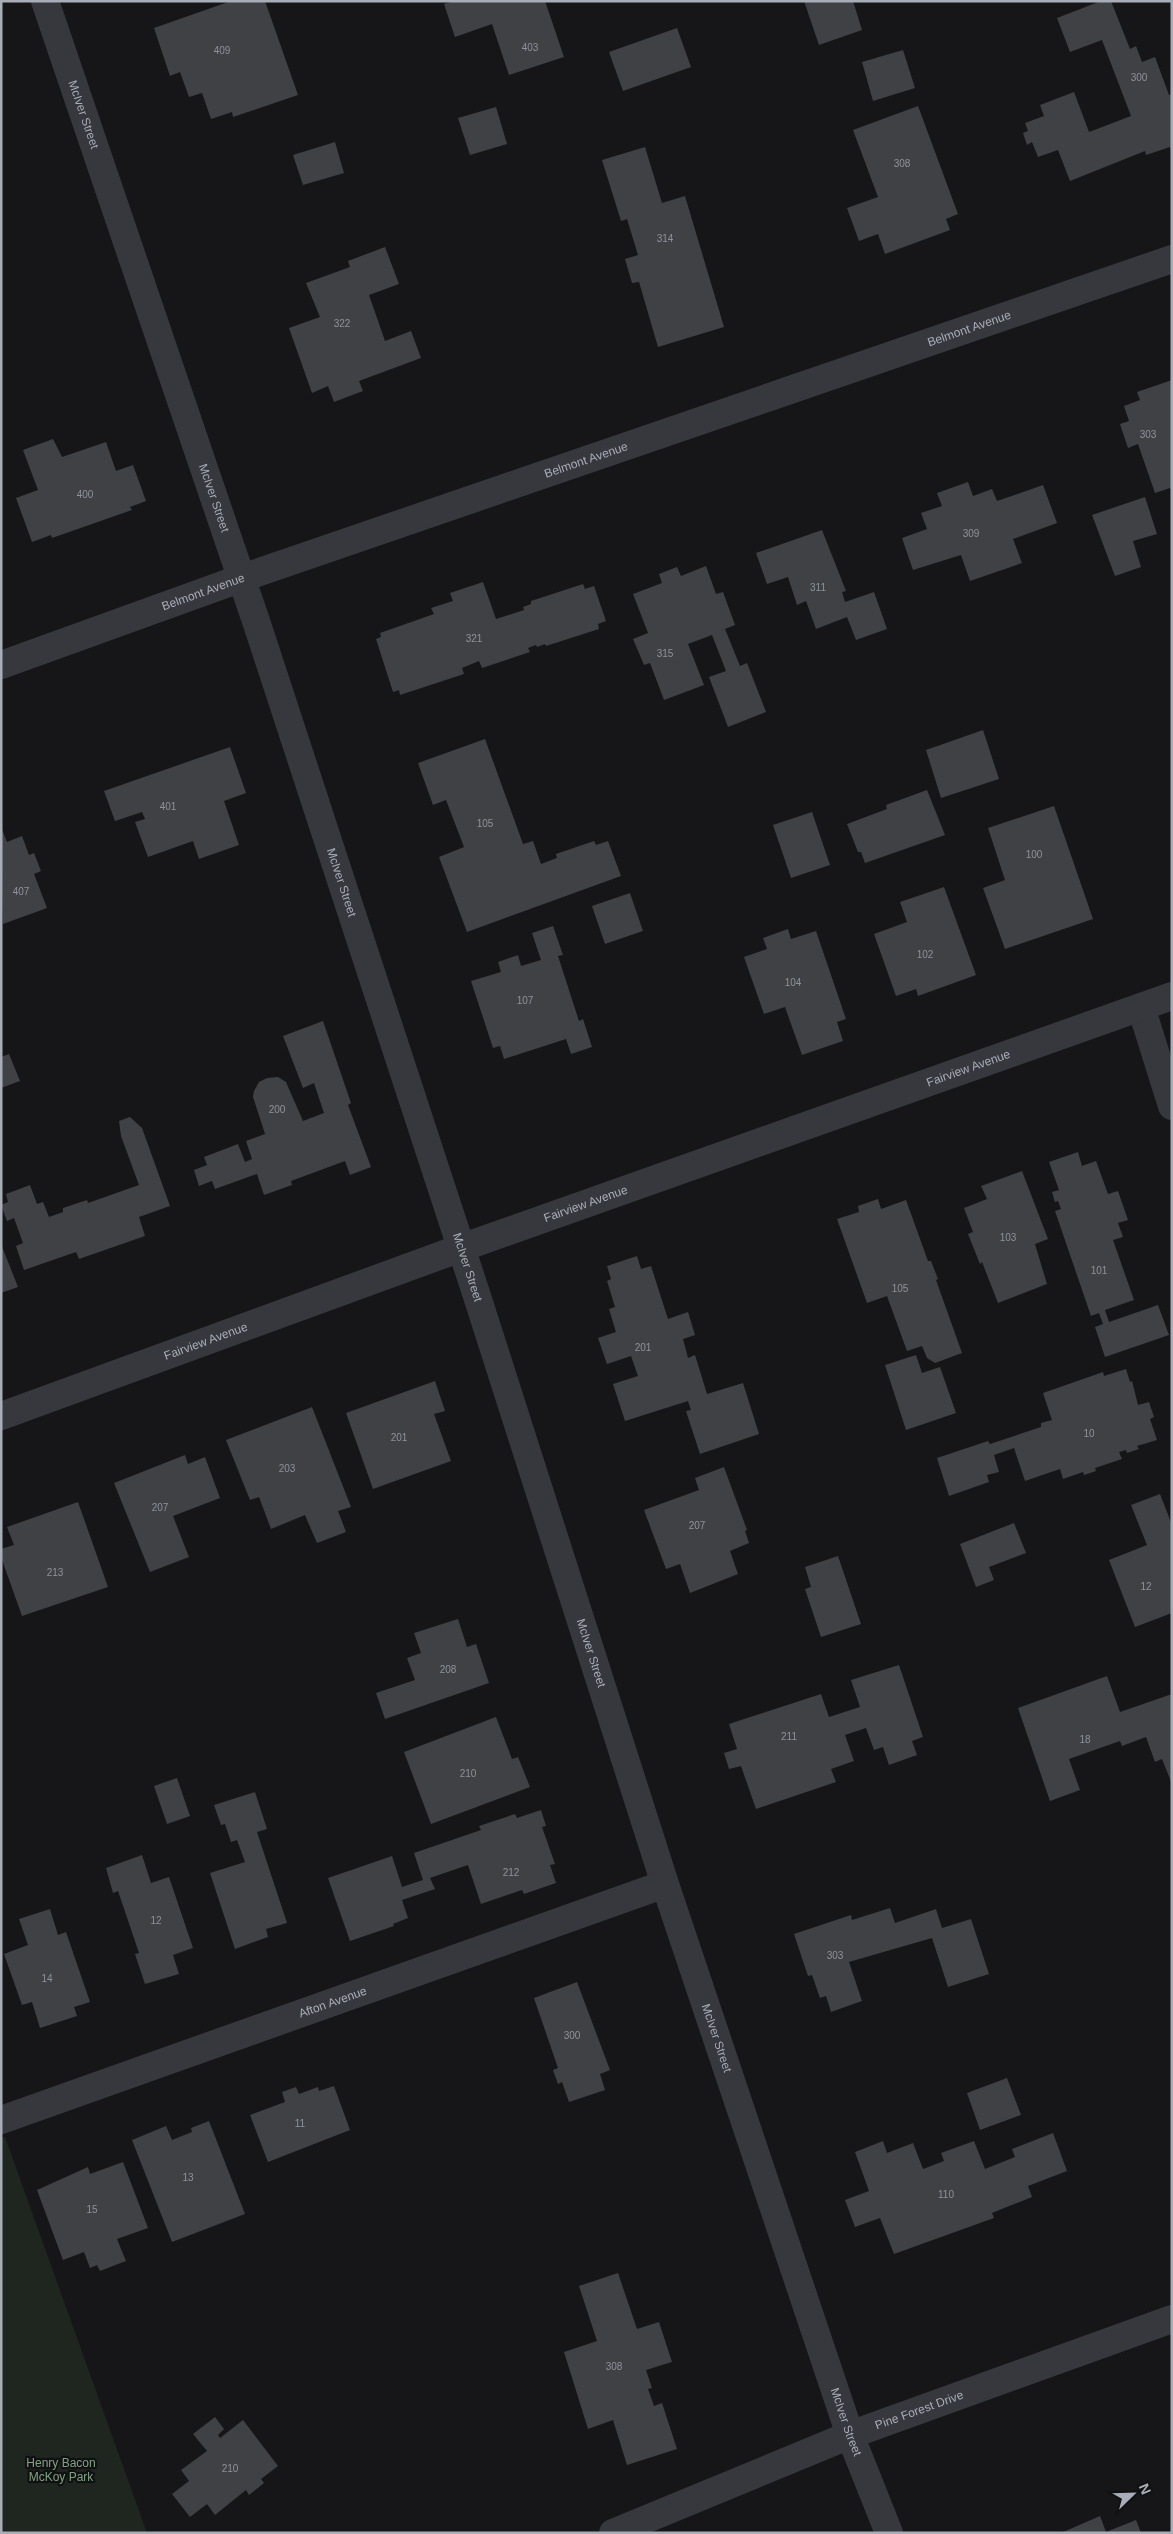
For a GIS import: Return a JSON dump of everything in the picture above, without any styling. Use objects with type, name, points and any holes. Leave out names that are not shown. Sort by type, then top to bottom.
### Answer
[{"type":"street","name":"McIver Street","points":[[45,1],[242,578],[462,1248],[666,1884],[850,2434],[889,2533]]},
{"type":"street","name":"Belmont Avenue","points":[[1,665],[242,578],[1172,259]]},
{"type":"street","name":"Fairview Avenue","points":[[1,1416],[462,1248],[1172,996]]},
{"type":"street","points":[[1141,1007],[1172,1106]]},
{"type":"street","name":"Afton Avenue","points":[[1,2120],[666,1884]]},
{"type":"street","name":"Pine Forest Drive","points":[[613,2533],[850,2434],[1172,2318]]},
{"type":"green space","name":"Henry Bacon McKoy Park","points":[[5,2137],[147,2533],[1,2533],[1,2138]]},
{"type":"building","points":[[231,1],[265,1],[298,95],[233,117],[232,112],[211,119],[202,93],[189,97],[180,72],[170,76],[154,28]]},
{"type":"building","points":[[453,1],[545,1],[564,57],[509,75],[492,24],[455,37],[444,4]]},
{"type":"building","points":[[804,1],[853,1],[862,30],[819,45]]},
{"type":"building","points":[[1101,1],[1111,1],[1130,49],[1136,46],[1142,62],[1155,57],[1169,95],[1172,94],[1172,152],[1170,147],[1146,155],[1145,151],[1070,181],[1058,150],[1038,157],[1032,142],[1027,145],[1023,133],[1028,131],[1025,123],[1044,116],[1040,105],[1074,92],[1089,132],[1131,116],[1102,40],[1070,52],[1057,18]]},
{"type":"building","points":[[677,28],[691,67],[623,91],[609,52]]},
{"type":"building","points":[[903,50],[915,88],[873,101],[862,62]]},
{"type":"building","points":[[918,106],[958,214],[946,219],[950,230],[885,254],[878,234],[859,241],[847,208],[878,197],[853,130]]},
{"type":"building","points":[[496,107],[507,144],[470,155],[458,118]]},
{"type":"building","points":[[335,142],[344,173],[303,185],[293,155]]},
{"type":"building","points":[[645,147],[662,203],[685,196],[724,327],[658,347],[639,282],[632,283],[625,259],[638,255],[627,219],[621,221],[602,160]]},
{"type":"building","points":[[385,247],[399,284],[369,295],[385,341],[411,331],[421,358],[359,381],[363,391],[334,402],[328,386],[312,393],[289,328],[320,317],[306,283],[350,267],[348,261]]},
{"type":"building","points":[[1172,380],[1172,492],[1170,488],[1155,493],[1138,444],[1128,448],[1120,424],[1129,421],[1124,406],[1140,400],[1137,392]]},
{"type":"building","points":[[53,439],[62,457],[106,442],[116,471],[133,465],[146,501],[130,507],[132,510],[52,538],[51,535],[32,542],[16,498],[38,490],[23,450]]},
{"type":"building","points":[[968,482],[973,496],[992,489],[997,501],[1043,485],[1057,523],[1013,539],[1022,563],[970,581],[961,555],[913,570],[902,538],[927,529],[921,513],[942,506],[937,493]]},
{"type":"building","points":[[1145,497],[1157,534],[1133,541],[1141,567],[1115,576],[1092,515]]},
{"type":"building","points":[[822,530],[846,591],[842,592],[845,602],[874,592],[887,629],[856,640],[847,617],[816,629],[806,601],[797,605],[788,577],[767,584],[756,553]]},
{"type":"building","points":[[706,566],[716,594],[723,592],[735,625],[725,629],[740,666],[747,663],[766,712],[728,727],[709,677],[726,671],[712,635],[688,644],[704,685],[664,700],[650,663],[644,665],[633,639],[648,633],[633,594],[662,583],[659,574],[677,567],[681,576]]},
{"type":"building","points":[[483,582],[496,619],[524,610],[523,607],[531,604],[531,601],[583,584],[585,589],[594,586],[606,621],[598,624],[599,629],[546,646],[545,644],[537,647],[536,645],[528,648],[530,652],[482,668],[479,661],[462,668],[464,674],[400,695],[399,690],[393,692],[376,639],[381,637],[380,633],[434,614],[431,608],[453,601],[450,593]]},
{"type":"building","points":[[983,730],[999,779],[941,798],[926,750]]},
{"type":"building","points":[[485,739],[523,844],[533,841],[541,864],[557,858],[556,854],[594,841],[596,845],[608,841],[621,876],[467,932],[439,857],[464,847],[446,800],[433,805],[418,763]]},
{"type":"building","points":[[230,747],[246,793],[224,801],[239,845],[199,859],[193,841],[148,857],[135,822],[145,819],[142,812],[115,821],[104,791]]},
{"type":"building","points":[[927,790],[945,835],[865,863],[861,852],[858,852],[847,824],[887,809],[886,805]]},
{"type":"building","points":[[1054,806],[1093,919],[1005,949],[983,888],[1005,880],[988,828]]},
{"type":"building","points":[[812,812],[830,865],[791,878],[773,825]]},
{"type":"building","points":[[1,827],[7,842],[22,836],[29,855],[34,853],[41,871],[34,874],[47,908],[3,924]]},
{"type":"building","points":[[944,887],[976,975],[918,996],[916,989],[896,996],[874,934],[907,922],[900,902]]},
{"type":"building","points":[[630,893],[643,931],[605,944],[592,906]]},
{"type":"building","points":[[553,926],[563,955],[558,956],[579,1021],[583,1019],[592,1047],[571,1054],[566,1039],[504,1059],[500,1046],[493,1048],[471,981],[501,972],[498,962],[518,955],[521,966],[541,960],[532,933]]},
{"type":"building","points":[[788,929],[791,939],[816,931],[846,1019],[837,1022],[843,1041],[802,1055],[785,1007],[764,1014],[744,957],[767,949],[763,938]]},
{"type":"building","points":[[323,1021],[351,1103],[348,1105],[371,1167],[350,1175],[345,1161],[291,1181],[292,1185],[264,1195],[257,1174],[215,1189],[212,1181],[199,1186],[194,1170],[207,1165],[204,1157],[238,1144],[245,1162],[252,1159],[246,1141],[265,1134],[253,1097],[259,1082],[267,1078],[278,1077],[286,1082],[303,1121],[324,1113],[314,1083],[303,1088],[283,1036]]},
{"type":"building","points":[[9,1054],[20,1081],[1,1088],[1,1057]]},
{"type":"building","points":[[130,1117],[142,1128],[170,1206],[139,1217],[145,1236],[79,1259],[76,1252],[24,1270],[16,1246],[23,1243],[14,1218],[7,1221],[1,1205],[8,1202],[6,1194],[30,1185],[37,1204],[43,1202],[49,1217],[63,1212],[63,1208],[87,1200],[88,1203],[139,1185],[121,1136],[119,1121]]},
{"type":"building","points":[[1078,1152],[1082,1166],[1096,1161],[1108,1194],[1118,1191],[1128,1220],[1118,1223],[1123,1237],[1113,1240],[1134,1300],[1105,1310],[1109,1322],[1158,1305],[1169,1335],[1105,1357],[1095,1327],[1103,1324],[1099,1313],[1091,1316],[1055,1211],[1061,1209],[1058,1201],[1055,1202],[1052,1192],[1059,1190],[1049,1162]]},
{"type":"building","points":[[1022,1171],[1048,1239],[1035,1244],[1047,1284],[998,1303],[982,1262],[980,1264],[968,1234],[973,1232],[964,1208],[987,1199],[981,1186]]},
{"type":"building","points":[[878,1199],[881,1209],[906,1200],[928,1261],[931,1261],[938,1279],[936,1280],[962,1353],[935,1363],[927,1358],[922,1346],[907,1351],[887,1296],[867,1303],[837,1219],[859,1212],[858,1206]]},
{"type":"building","points":[[1,1244],[18,1287],[1,1293]]},
{"type":"building","points":[[637,1256],[641,1269],[651,1266],[668,1319],[688,1312],[695,1335],[683,1339],[688,1358],[695,1355],[707,1394],[743,1383],[759,1434],[700,1454],[686,1411],[691,1410],[688,1401],[625,1421],[613,1384],[638,1376],[631,1356],[607,1364],[598,1338],[616,1332],[609,1309],[615,1307],[607,1281],[611,1279],[607,1266]]},
{"type":"building","points":[[916,1355],[922,1373],[940,1367],[956,1413],[906,1430],[885,1365]]},
{"type":"building","points":[[1126,1369],[1130,1382],[1132,1381],[1138,1405],[1149,1402],[1154,1417],[1150,1419],[1157,1440],[1137,1446],[1139,1449],[1127,1453],[1126,1450],[1119,1452],[1122,1459],[1095,1468],[1096,1471],[1084,1475],[1083,1472],[1063,1479],[1060,1469],[1025,1481],[1014,1448],[994,1455],[999,1472],[987,1475],[989,1482],[949,1496],[937,1458],[988,1441],[990,1444],[1041,1427],[1041,1423],[1052,1420],[1043,1393],[1103,1372],[1104,1376]]},
{"type":"building","points":[[435,1381],[445,1411],[434,1414],[451,1461],[373,1489],[346,1413]]},
{"type":"building","points":[[312,1407],[351,1507],[338,1511],[346,1532],[317,1543],[305,1515],[271,1529],[259,1497],[250,1500],[226,1440]]},
{"type":"building","points":[[185,1455],[188,1464],[205,1457],[220,1498],[173,1516],[189,1557],[150,1572],[114,1483]]},
{"type":"building","points":[[724,1467],[747,1530],[745,1531],[749,1543],[730,1551],[738,1574],[690,1593],[680,1564],[666,1569],[644,1510],[699,1490],[695,1478]]},
{"type":"building","points":[[1160,1494],[1172,1525],[1172,1613],[1135,1627],[1109,1560],[1147,1545],[1131,1505]]},
{"type":"building","points":[[78,1502],[108,1587],[22,1616],[1,1557],[1,1549],[14,1545],[7,1527]]},
{"type":"building","points":[[1014,1523],[1026,1553],[989,1567],[994,1580],[976,1587],[960,1544]]},
{"type":"building","points":[[838,1556],[861,1624],[821,1637],[805,1589],[811,1587],[805,1567]]},
{"type":"building","points":[[458,1619],[467,1647],[476,1644],[489,1683],[385,1719],[376,1693],[415,1680],[407,1658],[421,1653],[414,1633]]},
{"type":"building","points":[[899,1665],[923,1737],[912,1741],[917,1755],[889,1765],[883,1747],[874,1750],[866,1728],[845,1735],[854,1761],[831,1769],[836,1782],[756,1809],[741,1766],[729,1769],[724,1753],[737,1749],[729,1724],[821,1694],[829,1717],[860,1707],[851,1680]]},
{"type":"building","points":[[1107,1676],[1120,1712],[1172,1694],[1172,1784],[1162,1759],[1155,1762],[1146,1737],[1122,1746],[1120,1741],[1069,1759],[1080,1790],[1050,1801],[1018,1708]]},
{"type":"building","points":[[496,1717],[512,1759],[518,1757],[530,1787],[431,1824],[404,1752]]},
{"type":"building","points":[[177,1778],[190,1816],[167,1824],[154,1786]]},
{"type":"building","points":[[255,1792],[267,1829],[257,1832],[287,1923],[266,1929],[268,1937],[235,1949],[210,1873],[245,1862],[237,1840],[231,1842],[225,1824],[221,1825],[214,1805]]},
{"type":"building","points":[[541,1810],[546,1826],[542,1827],[555,1864],[550,1865],[556,1883],[524,1894],[522,1890],[481,1904],[468,1865],[430,1878],[435,1889],[402,1900],[408,1918],[393,1924],[394,1926],[350,1941],[328,1878],[392,1856],[402,1887],[423,1880],[414,1853],[481,1830],[479,1826],[515,1814],[517,1818]]},
{"type":"building","points":[[142,1855],[151,1883],[169,1877],[193,1948],[173,1955],[179,1974],[145,1984],[135,1954],[139,1953],[118,1891],[113,1893],[106,1868]]},
{"type":"building","points":[[890,1908],[895,1923],[936,1909],[942,1928],[971,1919],[989,1974],[948,1987],[932,1938],[849,1962],[862,2001],[831,2012],[826,1996],[820,1998],[812,1975],[808,1976],[794,1934],[851,1915],[852,1920]]},
{"type":"building","points":[[50,1909],[58,1935],[66,1932],[90,2002],[74,2007],[77,2016],[40,2028],[32,2002],[22,2005],[4,1954],[28,1945],[19,1919]]},
{"type":"building","points":[[577,1982],[610,2070],[600,2074],[605,2090],[569,2102],[562,2082],[558,2084],[553,2070],[558,2068],[534,1998]]},
{"type":"building","points":[[1007,2078],[1021,2115],[980,2130],[967,2093]]},
{"type":"building","points":[[334,2086],[350,2130],[268,2162],[250,2115],[285,2102],[282,2092],[296,2087],[299,2094],[318,2087],[319,2091]]},
{"type":"building","points":[[209,2121],[245,2214],[172,2242],[132,2140],[166,2126],[172,2140],[192,2132],[191,2128]]},
{"type":"building","points":[[1053,2133],[1067,2171],[1028,2186],[1032,2197],[992,2213],[994,2218],[894,2254],[880,2218],[855,2227],[845,2200],[869,2191],[855,2152],[883,2141],[887,2153],[913,2143],[923,2169],[944,2161],[941,2153],[974,2141],[985,2169],[1015,2157],[1012,2149]]},
{"type":"building","points":[[123,2162],[148,2228],[117,2239],[126,2261],[100,2271],[97,2265],[90,2268],[84,2252],[63,2260],[37,2190],[88,2167],[90,2174]]},
{"type":"building","points":[[618,2273],[637,2329],[659,2322],[672,2362],[646,2370],[652,2388],[648,2389],[654,2406],[662,2403],[677,2449],[627,2465],[613,2420],[588,2429],[564,2352],[597,2341],[579,2286]]},
{"type":"building","points":[[215,2417],[224,2429],[218,2435],[220,2438],[243,2420],[278,2466],[261,2479],[264,2483],[249,2495],[246,2490],[215,2515],[207,2504],[190,2517],[172,2494],[189,2481],[181,2470],[207,2451],[193,2434]]},
{"type":"building","points":[[1100,2516],[1106,2532],[1136,2520],[1141,2533],[1061,2533]]}]
